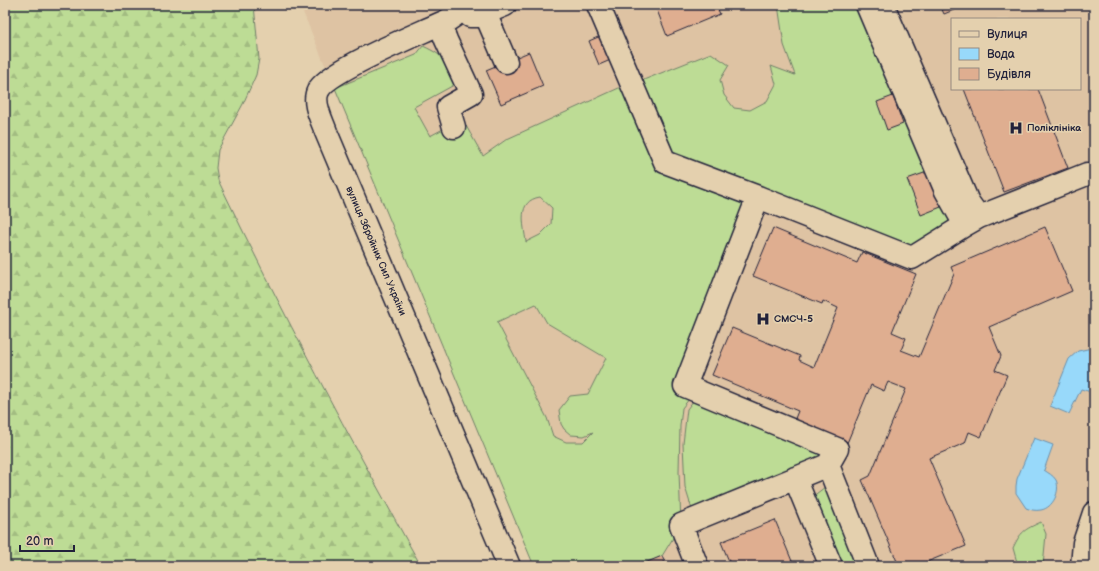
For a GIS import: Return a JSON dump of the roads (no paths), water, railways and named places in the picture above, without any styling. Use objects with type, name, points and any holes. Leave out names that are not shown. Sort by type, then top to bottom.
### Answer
[{"type":"street","points":[[454,127],[448,107],[471,94],[446,40],[452,15],[478,16],[505,5]]},
{"type":"street","points":[[598,5],[665,162],[912,258],[972,221],[1087,174]]},
{"type":"street","points":[[867,5],[946,191],[972,221]]},
{"type":"street","points":[[883,5],[968,202],[972,221]]},
{"type":"street","points":[[485,13],[506,62]]},
{"type":"street","name":"вулиця Збройних Сил України","points":[[452,15],[342,71],[322,86],[316,99],[330,139],[509,566]]},
{"type":"street","points":[[697,566],[681,525],[828,464],[837,449],[685,386],[758,198]]},
{"type":"street","points":[[828,464],[868,566]]},
{"type":"street","points":[[795,478],[831,566]]},
{"type":"street","points":[[1082,566],[1084,543],[1094,513]]},
{"type":"water","points":[[1092,348],[1094,349],[1094,390],[1091,392],[1081,389],[1069,414],[1050,406],[1069,359],[1078,351]]},
{"type":"water","points":[[1034,438],[1053,445],[1044,470],[1056,480],[1057,484],[1057,494],[1052,503],[1045,509],[1041,510],[1031,510],[1026,508],[1016,493],[1017,479]]},
{"type":"place","name":"Поліклініка","points":[[1016,128]]},
{"type":"place","name":"СМСЧ-5","points":[[763,319]]}]
